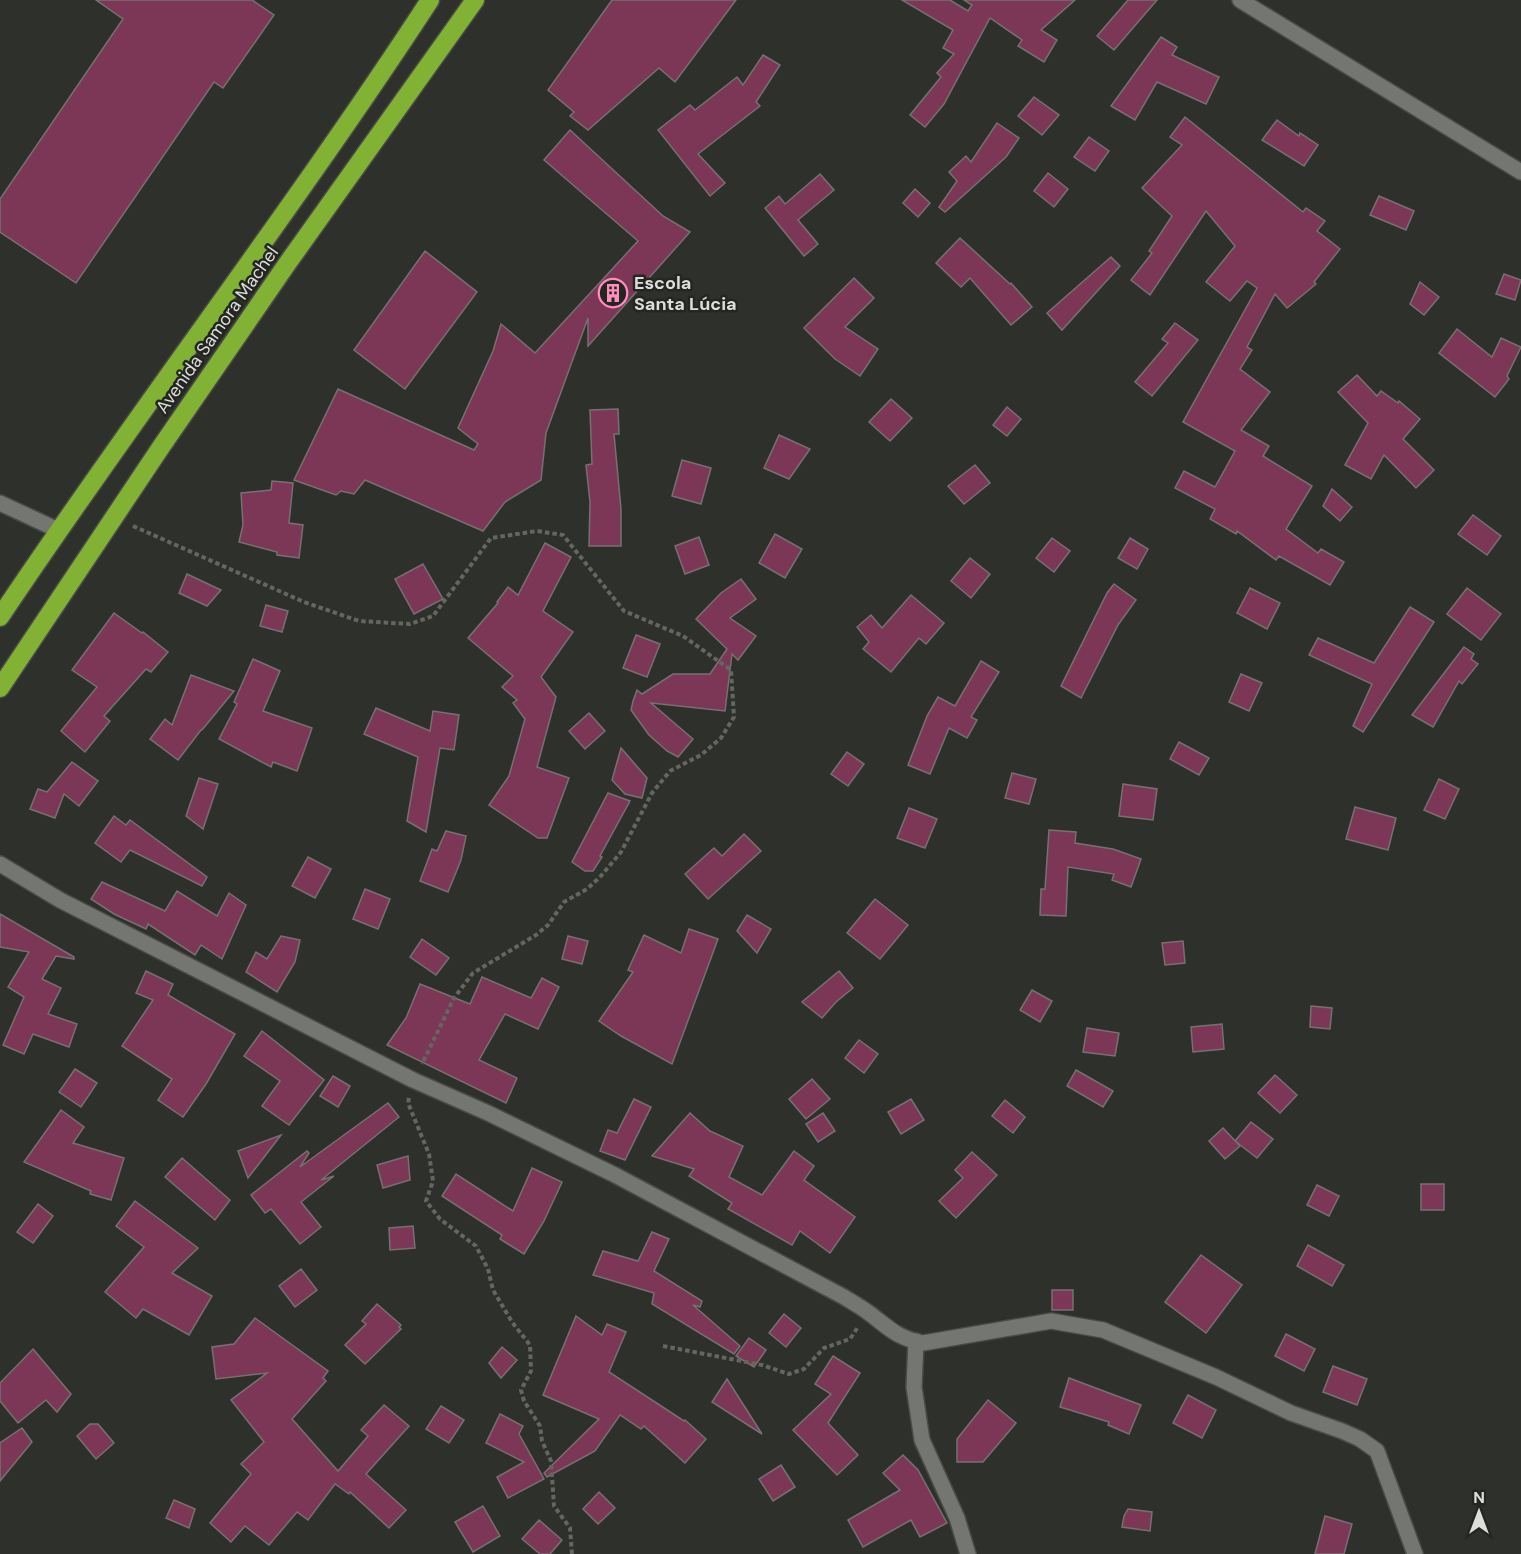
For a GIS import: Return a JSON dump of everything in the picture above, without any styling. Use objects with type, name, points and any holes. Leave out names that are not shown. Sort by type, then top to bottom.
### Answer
[{"type":"highway","name":"Avenida Samora Machel","points":[[0,617],[58,530],[370,91],[429,0]]},
{"type":"highway","name":"Avenida Samora Machel","points":[[0,688],[287,264],[475,0]]},
{"type":"street","points":[[1240,0],[1521,172]]},
{"type":"street","points":[[0,503],[58,530]]},
{"type":"street","points":[[0,864],[60,900],[413,1080],[488,1113],[615,1175],[844,1297],[897,1335],[923,1343],[1051,1321],[1103,1330],[1216,1377],[1291,1413],[1360,1439],[1377,1451],[1415,1554]]},
{"type":"street","points":[[916,1341],[914,1387],[922,1440],[953,1508],[968,1554]]},
{"type":"path","points":[[115,517],[304,602],[359,621],[410,624],[433,616],[491,538],[537,531],[563,535],[624,611],[683,636],[731,670],[734,717],[721,738],[701,755],[670,771],[652,793],[621,852],[600,877],[564,902],[548,925],[536,935],[473,973],[454,998],[413,1080],[408,1103],[429,1154],[433,1181],[426,1201],[440,1219],[476,1246],[489,1269],[494,1290],[512,1322],[530,1346],[531,1371],[521,1390],[540,1426],[542,1441],[550,1461],[554,1506],[570,1528],[572,1554]]},
{"type":"path","points":[[663,1346],[762,1365],[789,1374],[804,1368],[824,1348],[850,1339],[868,1312]]},
{"type":"building","points":[[96,0],[252,0],[274,15],[223,88],[214,82],[76,283],[0,232],[0,199],[123,19]]},
{"type":"building","points":[[612,0],[736,0],[675,82],[659,68],[588,130],[570,116],[574,112],[548,90]]},
{"type":"building","points":[[902,0],[950,0],[968,11],[972,5],[964,0],[1075,0],[1041,30],[1057,40],[1044,62],[1018,46],[1022,40],[990,18],[944,104],[925,127],[910,115],[941,77],[937,73],[954,54],[943,48],[953,30]]},
{"type":"building","points":[[1128,0],[1157,0],[1114,50],[1097,36]]},
{"type":"building","points":[[1161,37],[1177,47],[1172,55],[1219,77],[1206,104],[1157,82],[1135,120],[1111,106]]},
{"type":"building","points":[[763,55],[780,65],[756,102],[760,106],[698,154],[725,183],[710,196],[658,130],[690,105],[695,110],[737,77],[743,85]]},
{"type":"building","points":[[1034,97],[1059,115],[1042,135],[1018,116]]},
{"type":"building","points":[[1185,117],[1303,212],[1306,208],[1325,221],[1317,231],[1340,249],[1314,282],[1316,284],[1287,308],[1275,294],[1247,347],[1252,350],[1240,369],[1270,392],[1241,430],[1269,446],[1263,456],[1312,486],[1286,529],[1318,553],[1321,549],[1344,562],[1330,585],[1279,556],[1276,560],[1237,531],[1236,534],[1210,519],[1215,509],[1175,488],[1184,471],[1215,487],[1235,451],[1183,422],[1257,288],[1247,281],[1230,301],[1206,282],[1235,246],[1206,211],[1150,295],[1131,280],[1152,253],[1149,251],[1172,216],[1142,188],[1182,145],[1170,137]]},
{"type":"building","points":[[1277,120],[1299,136],[1300,133],[1318,145],[1304,166],[1262,140]]},
{"type":"building","points":[[997,123],[1019,138],[1006,157],[945,212],[939,207],[957,181],[949,172],[966,156],[971,162]]},
{"type":"building","points":[[570,130],[663,216],[690,232],[588,346],[588,318],[546,433],[541,480],[505,502],[483,531],[365,480],[354,494],[341,491],[336,495],[294,480],[338,389],[474,450],[478,444],[458,428],[493,351],[501,324],[535,353],[638,241],[544,160]]},
{"type":"building","points":[[1089,137],[1109,151],[1095,171],[1074,157]]},
{"type":"building","points":[[1048,173],[1068,189],[1054,207],[1034,191]]},
{"type":"building","points":[[820,174],[834,190],[798,220],[818,244],[804,256],[765,208],[779,196],[785,204]]},
{"type":"building","points":[[915,189],[930,203],[918,217],[903,203]]},
{"type":"building","points":[[1379,196],[1414,211],[1406,230],[1370,215]]},
{"type":"building","points":[[960,238],[1011,283],[1032,307],[1011,325],[970,278],[961,287],[936,263]]},
{"type":"building","points":[[425,251],[477,292],[405,389],[354,350]]},
{"type":"building","points":[[1111,257],[1120,266],[1062,330],[1047,313]]},
{"type":"building","points":[[1504,274],[1521,280],[1515,300],[1496,294]]},
{"type":"building","points":[[854,278],[874,298],[845,327],[878,349],[860,376],[835,359],[804,328]]},
{"type":"building","points":[[1420,282],[1439,297],[1424,315],[1410,304]]},
{"type":"building","points":[[1175,323],[1198,340],[1152,396],[1135,382],[1168,343],[1162,339]]},
{"type":"building","points":[[1457,329],[1492,357],[1501,338],[1521,347],[1507,376],[1509,379],[1495,397],[1439,353]]},
{"type":"building","points":[[1357,375],[1377,396],[1381,391],[1398,403],[1399,401],[1420,419],[1403,439],[1434,470],[1416,488],[1384,455],[1371,479],[1345,465],[1368,423],[1338,392]]},
{"type":"building","points":[[891,399],[912,418],[890,441],[869,422]]},
{"type":"building","points":[[1007,407],[1021,419],[1007,436],[993,425]]},
{"type":"building","points":[[618,409],[619,434],[614,434],[621,509],[621,546],[589,546],[590,502],[586,465],[592,464],[590,410]]},
{"type":"building","points":[[779,435],[810,449],[789,479],[764,468]]},
{"type":"building","points":[[682,460],[711,468],[701,504],[672,496]]},
{"type":"building","points":[[975,465],[990,483],[964,504],[948,486]]},
{"type":"building","points":[[272,481],[293,483],[289,523],[303,525],[299,558],[277,555],[277,552],[239,542],[243,525],[241,493],[271,490]]},
{"type":"building","points":[[1332,489],[1352,507],[1340,521],[1323,506]]},
{"type":"building","points":[[1473,515],[1501,536],[1487,555],[1458,534]]},
{"type":"building","points":[[775,534],[802,549],[785,578],[759,563]]},
{"type":"building","points":[[699,537],[709,565],[685,574],[675,546]]},
{"type":"building","points":[[1052,538],[1070,551],[1054,572],[1036,558]]},
{"type":"building","points":[[1130,538],[1148,549],[1137,569],[1118,558]]},
{"type":"building","points":[[545,543],[571,557],[543,611],[573,632],[541,677],[556,697],[537,767],[569,778],[547,838],[538,838],[489,805],[509,776],[525,719],[513,703],[517,700],[502,687],[513,676],[468,638],[498,603],[508,587],[518,595]]},
{"type":"building","points":[[970,558],[990,574],[971,598],[951,581]]},
{"type":"building","points":[[423,564],[443,599],[414,614],[395,579]]},
{"type":"building","points":[[187,574],[221,590],[207,606],[179,593]]},
{"type":"building","points":[[741,579],[756,599],[730,618],[756,636],[738,660],[732,654],[725,711],[651,703],[693,739],[678,757],[667,751],[649,735],[631,710],[633,701],[637,690],[642,694],[673,674],[710,674],[727,649],[696,619],[721,593]]},
{"type":"building","points":[[1114,584],[1136,600],[1118,625],[1081,698],[1061,686],[1107,593]]},
{"type":"building","points":[[1250,588],[1280,603],[1267,629],[1237,613]]},
{"type":"building","points":[[1467,588],[1501,614],[1481,640],[1447,614]]},
{"type":"building","points":[[911,595],[944,623],[926,644],[919,638],[891,672],[863,649],[869,642],[857,627],[871,615],[882,628]]},
{"type":"building","points":[[266,605],[288,611],[282,632],[260,626]]},
{"type":"building","points":[[1410,607],[1434,622],[1363,732],[1353,726],[1372,684],[1309,655],[1318,638],[1374,663]]},
{"type":"building","points":[[114,613],[168,652],[151,672],[146,669],[104,716],[110,721],[85,752],[61,731],[97,687],[72,670]]},
{"type":"building","points":[[636,635],[660,644],[647,677],[623,668]]},
{"type":"building","points":[[1464,647],[1474,654],[1471,659],[1478,664],[1462,684],[1459,681],[1433,727],[1412,715]]},
{"type":"building","points":[[253,659],[280,671],[263,711],[312,728],[297,771],[273,762],[271,767],[219,739],[237,704],[234,702]]},
{"type":"building","points":[[981,661],[999,672],[971,717],[977,720],[967,738],[949,728],[930,774],[908,765],[927,716],[938,697],[955,706]]},
{"type":"building","points":[[1241,674],[1262,683],[1249,711],[1229,702]]},
{"type":"building","points":[[191,675],[234,691],[178,760],[150,739],[165,719],[172,725]]},
{"type":"building","points":[[376,708],[430,731],[433,711],[459,715],[454,750],[440,748],[426,832],[407,821],[418,757],[364,734]]},
{"type":"building","points":[[589,713],[605,731],[585,749],[569,731]]},
{"type":"building","points":[[1179,742],[1209,758],[1199,775],[1170,759]]},
{"type":"building","points":[[621,748],[647,778],[642,798],[625,794],[612,780]]},
{"type":"building","points":[[847,752],[864,764],[848,786],[831,774]]},
{"type":"building","points":[[72,762],[98,781],[79,806],[64,794],[55,818],[30,809],[38,789],[47,792]]},
{"type":"building","points":[[1012,773],[1036,779],[1029,804],[1005,798]]},
{"type":"building","points":[[199,778],[218,784],[203,829],[186,816]]},
{"type":"building","points":[[1439,779],[1459,789],[1445,819],[1424,810]]},
{"type":"building","points":[[1123,784],[1157,789],[1153,820],[1119,816]]},
{"type":"building","points":[[608,793],[630,801],[593,871],[585,871],[572,862]]},
{"type":"building","points":[[1355,807],[1396,818],[1388,850],[1346,839]]},
{"type":"building","points":[[909,808],[937,819],[925,848],[897,838]]},
{"type":"building","points":[[114,816],[126,825],[130,820],[207,877],[202,886],[130,850],[121,862],[95,843]]},
{"type":"building","points":[[1049,830],[1076,832],[1075,843],[1113,849],[1141,859],[1131,887],[1112,880],[1114,874],[1068,867],[1066,916],[1040,915],[1041,889],[1045,889]]},
{"type":"building","points":[[446,831],[466,836],[461,860],[448,892],[420,881],[432,849],[437,851]]},
{"type":"building","points":[[744,834],[761,851],[708,899],[685,874],[714,848],[722,856]]},
{"type":"building","points":[[308,857],[331,869],[315,898],[292,886]]},
{"type":"building","points":[[102,882],[165,911],[177,891],[217,916],[229,893],[246,905],[222,959],[201,945],[195,955],[148,924],[146,929],[114,914],[91,899]]},
{"type":"building","points":[[365,889],[390,899],[378,929],[353,919]]},
{"type":"building","points":[[875,899],[908,925],[880,959],[847,933]]},
{"type":"building","points":[[0,914],[74,957],[74,959],[56,956],[42,979],[61,988],[48,1014],[77,1024],[69,1047],[33,1034],[24,1054],[3,1045],[24,997],[8,987],[29,952],[0,947]]},
{"type":"building","points":[[747,915],[771,929],[757,953],[737,931]]},
{"type":"building","points":[[689,929],[718,939],[672,1064],[599,1021],[633,972],[628,970],[644,935],[681,953]]},
{"type":"building","points":[[281,936],[300,940],[295,962],[277,992],[246,972],[256,952],[267,959]]},
{"type":"building","points":[[568,936],[588,941],[582,964],[562,959]]},
{"type":"building","points":[[422,939],[449,958],[436,975],[410,957]]},
{"type":"building","points":[[1183,941],[1185,963],[1165,965],[1162,943]]},
{"type":"building","points":[[146,971],[173,984],[168,995],[235,1034],[206,1084],[183,1117],[158,1100],[172,1079],[122,1046],[153,1000],[136,993]]},
{"type":"building","points":[[839,971],[853,988],[822,1018],[802,1002]]},
{"type":"building","points":[[482,977],[531,998],[542,978],[559,987],[538,1029],[505,1014],[479,1060],[517,1078],[506,1103],[387,1045],[406,1018],[420,984],[470,1004]]},
{"type":"building","points":[[1032,990],[1052,1001],[1040,1022],[1020,1010]]},
{"type":"building","points":[[1311,1006],[1332,1008],[1330,1029],[1310,1027]]},
{"type":"building","points":[[1222,1024],[1224,1049],[1193,1052],[1191,1027]]},
{"type":"building","points":[[1087,1028],[1119,1033],[1115,1056],[1083,1052]]},
{"type":"building","points":[[262,1031],[324,1080],[289,1125],[262,1106],[280,1081],[244,1056]]},
{"type":"building","points":[[859,1040],[878,1054],[864,1073],[845,1058]]},
{"type":"building","points":[[75,1069],[97,1083],[81,1107],[59,1092]]},
{"type":"building","points":[[1076,1070],[1113,1091],[1103,1107],[1067,1086]]},
{"type":"building","points":[[1275,1075],[1297,1095],[1280,1113],[1258,1093]]},
{"type":"building","points":[[333,1076],[350,1086],[338,1107],[320,1096]]},
{"type":"building","points":[[812,1079],[830,1099],[806,1119],[789,1099]]},
{"type":"building","points":[[634,1099],[651,1107],[625,1160],[600,1151],[608,1130],[617,1133]]},
{"type":"building","points":[[911,1099],[924,1120],[901,1134],[888,1112]]},
{"type":"building","points":[[1005,1100],[1025,1117],[1013,1133],[992,1116]]},
{"type":"building","points":[[388,1103],[399,1117],[321,1180],[334,1176],[301,1202],[321,1227],[300,1244],[271,1209],[265,1213],[251,1195],[307,1151],[309,1153],[300,1167]]},
{"type":"building","points":[[61,1110],[84,1127],[73,1143],[124,1158],[111,1200],[90,1194],[91,1191],[24,1162]]},
{"type":"building","points":[[690,1113],[710,1131],[743,1146],[729,1177],[762,1195],[794,1151],[814,1166],[804,1180],[855,1217],[830,1253],[800,1231],[792,1245],[728,1209],[732,1203],[689,1176],[694,1169],[652,1156]]},
{"type":"building","points":[[823,1113],[835,1131],[818,1142],[806,1124]]},
{"type":"building","points":[[1251,1122],[1273,1139],[1257,1158],[1235,1141]]},
{"type":"building","points":[[1223,1128],[1240,1146],[1225,1159],[1209,1141]]},
{"type":"building","points":[[281,1135],[248,1178],[238,1151]]},
{"type":"building","points":[[972,1152],[997,1175],[956,1218],[939,1201],[963,1178],[955,1170]]},
{"type":"building","points":[[408,1156],[410,1180],[383,1188],[377,1165]]},
{"type":"building","points":[[182,1158],[230,1200],[215,1220],[165,1177]]},
{"type":"building","points":[[532,1168],[562,1182],[544,1221],[524,1254],[500,1239],[502,1235],[442,1196],[456,1174],[513,1211]]},
{"type":"building","points":[[1421,1184],[1444,1184],[1444,1210],[1421,1210]]},
{"type":"building","points":[[1317,1185],[1339,1196],[1329,1216],[1307,1205]]},
{"type":"building","points":[[135,1201],[198,1248],[172,1273],[212,1296],[189,1335],[143,1309],[136,1318],[105,1292],[144,1247],[116,1226]]},
{"type":"building","points":[[38,1204],[53,1216],[33,1243],[17,1232]]},
{"type":"building","points":[[413,1226],[415,1248],[390,1250],[389,1228]]},
{"type":"building","points":[[652,1232],[669,1239],[654,1271],[702,1301],[700,1307],[693,1305],[740,1346],[734,1354],[652,1304],[654,1293],[593,1275],[603,1251],[638,1261]]},
{"type":"building","points":[[1308,1245],[1344,1265],[1332,1286],[1297,1266]]},
{"type":"building","points":[[1201,1255],[1242,1285],[1206,1333],[1165,1302]]},
{"type":"building","points":[[301,1269],[317,1290],[295,1307],[279,1286]]},
{"type":"building","points":[[1052,1290],[1073,1290],[1073,1310],[1052,1310]]},
{"type":"building","points":[[377,1304],[401,1325],[399,1327],[401,1329],[365,1364],[345,1345],[366,1324],[362,1321]]},
{"type":"building","points":[[784,1314],[801,1328],[786,1347],[769,1333]]},
{"type":"building","points":[[576,1316],[602,1335],[607,1324],[626,1332],[609,1372],[685,1420],[706,1439],[685,1463],[644,1426],[641,1429],[620,1415],[595,1451],[547,1477],[544,1473],[599,1419],[543,1395]]},
{"type":"building","points":[[255,1318],[328,1371],[323,1378],[326,1381],[292,1419],[338,1471],[368,1436],[361,1430],[384,1405],[409,1426],[366,1474],[406,1510],[389,1528],[350,1492],[349,1494],[335,1484],[308,1520],[297,1512],[269,1545],[245,1526],[231,1542],[210,1523],[251,1474],[241,1464],[264,1442],[231,1400],[267,1373],[216,1379],[212,1347],[234,1344]]},
{"type":"building","points":[[1286,1334],[1315,1349],[1304,1371],[1275,1356]]},
{"type":"building","points":[[749,1338],[766,1350],[754,1367],[736,1356]]},
{"type":"building","points":[[502,1347],[517,1360],[501,1378],[489,1363]]},
{"type":"building","points":[[33,1349],[71,1394],[57,1412],[46,1400],[18,1423],[0,1401],[0,1383]]},
{"type":"building","points":[[833,1356],[860,1373],[828,1423],[858,1455],[837,1475],[793,1430],[831,1394],[815,1384]]},
{"type":"building","points":[[1333,1366],[1367,1379],[1357,1405],[1323,1392]]},
{"type":"building","points":[[1069,1378],[1141,1405],[1129,1434],[1108,1425],[1109,1422],[1060,1407]]},
{"type":"building","points":[[727,1379],[762,1434],[712,1402]]},
{"type":"building","points":[[1188,1395],[1216,1410],[1202,1438],[1173,1423]]},
{"type":"building","points":[[988,1400],[1016,1423],[983,1462],[957,1462],[957,1439]]},
{"type":"building","points":[[441,1406],[464,1420],[449,1443],[426,1429]]},
{"type":"building","points":[[500,1414],[523,1426],[519,1434],[544,1479],[508,1498],[497,1477],[524,1462],[486,1443]]},
{"type":"building","points":[[90,1424],[98,1424],[114,1443],[96,1459],[77,1436]]},
{"type":"building","points":[[22,1428],[32,1442],[0,1481],[0,1443]]},
{"type":"building","points":[[903,1455],[918,1470],[947,1523],[920,1537],[911,1520],[863,1547],[848,1520],[900,1490],[883,1473]]},
{"type":"building","points":[[781,1465],[795,1487],[773,1501],[759,1479]]},
{"type":"building","points":[[599,1492],[615,1508],[598,1524],[583,1509]]},
{"type":"building","points":[[174,1500],[195,1509],[189,1528],[166,1518]]},
{"type":"building","points":[[483,1506],[500,1536],[473,1552],[455,1522]]},
{"type":"building","points":[[1128,1509],[1152,1512],[1150,1531],[1122,1527]]},
{"type":"building","points":[[1325,1516],[1352,1524],[1344,1554],[1315,1554]]},
{"type":"building","points":[[539,1520],[562,1540],[550,1554],[540,1554],[522,1539]]},
{"type":"place","name":"Escola Santa Lúcia","points":[[613,293]]}]
